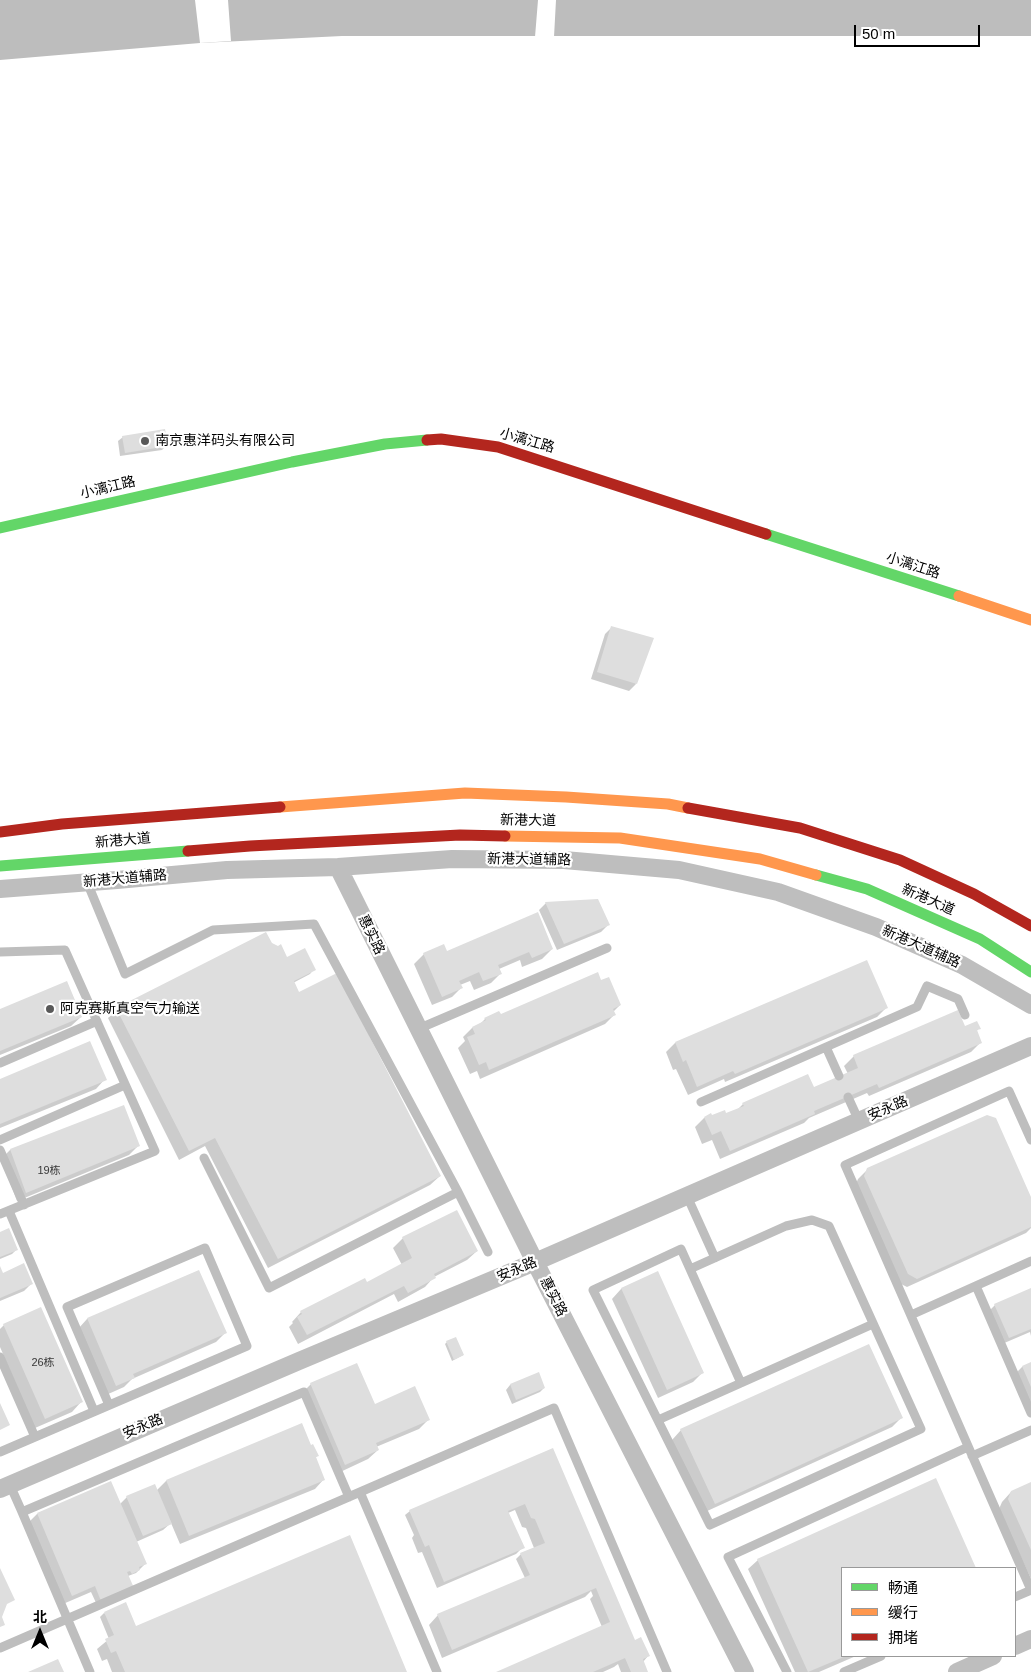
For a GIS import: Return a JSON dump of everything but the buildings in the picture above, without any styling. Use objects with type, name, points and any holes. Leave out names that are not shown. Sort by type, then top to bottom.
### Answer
[{"type":"main road","name":"小漓江路","points":[[0,528],[292,462],[385,444],[441,439],[498,446],[1031,620]]},
{"type":"main road","name":"新港大道","points":[[0,832],[62,824],[465,793],[668,804],[800,828],[900,860],[974,894],[1031,926]]},
{"type":"main road","name":"新港大道","points":[[0,866],[250,846],[460,834],[620,838],[760,860],[867,889],[980,939],[1031,972]]},
{"type":"street","name":"新港大道辅路","points":[[0,889],[227,870],[338,867],[452,859],[564,860],[678,870],[778,892],[876,927],[962,965],[1031,1005]]},
{"type":"street","name":"惠实路","points":[[338,867],[418,1029],[745,1672]]},
{"type":"street","name":"安永路","points":[[5,1487],[536,1262],[1031,1046]]},
{"type":"street","points":[[1016,1646],[1031,1639]]},
{"type":"street","points":[[957,1672],[991,1657]]},
{"type":"lane","points":[[87,882],[125,974],[213,930],[314,924],[458,1192],[488,1252]]},
{"type":"lane","points":[[418,1029],[607,948]]},
{"type":"lane","points":[[0,952],[65,950],[155,1151],[4,1213],[94,1411]]},
{"type":"lane","points":[[701,1102],[917,1007],[927,986],[958,999],[965,1015]]},
{"type":"lane","points":[[0,1063],[97,1022]]},
{"type":"lane","points":[[826,1047],[839,1076]]},
{"type":"lane","points":[[0,1140],[125,1085]]},
{"type":"lane","points":[[1016,1597],[1031,1590],[845,1165],[1009,1091],[1031,1140]]},
{"type":"lane","points":[[848,1097],[859,1121]]},
{"type":"lane","points":[[0,1150],[24,1205]]},
{"type":"lane","points":[[204,1158],[269,1288],[458,1192]]},
{"type":"lane","points":[[687,1196],[715,1258]]},
{"type":"lane","points":[[690,1269],[786,1226],[812,1220],[830,1226],[920,1429],[710,1525],[593,1290],[681,1249],[741,1383]]},
{"type":"lane","points":[[0,1452],[248,1346],[205,1248],[67,1307],[109,1405]]},
{"type":"lane","points":[[911,1315],[1031,1261]]},
{"type":"lane","points":[[976,1286],[1031,1413]]},
{"type":"lane","points":[[658,1420],[873,1324]]},
{"type":"lane","points":[[0,1357],[2,1367],[34,1437]]},
{"type":"lane","points":[[22,1512],[304,1392],[349,1497]]},
{"type":"lane","points":[[0,1648],[554,1408],[668,1672]]},
{"type":"lane","points":[[786,1672],[728,1557],[970,1451],[1031,1430]]},
{"type":"lane","points":[[5,1487],[22,1512],[90,1672]]},
{"type":"lane","points":[[360,1492],[436,1672]]},
{"type":"lane","points":[[844,1672],[879,1657]]},
{"type":"shaded area","points":[[0,0],[1031,0],[1031,36],[342,36],[200,43],[0,60]]},
{"type":"pier","points":[[195,0],[228,0],[231,41],[200,43]]},
{"type":"pier","points":[[538,0],[556,0],[554,37],[535,37]]},
{"type":"traffic: fast","points":[[0,528],[292,462],[385,444],[427,440]]},
{"type":"traffic: fast","points":[[766,534],[959,596]]},
{"type":"traffic: fast","points":[[0,866],[188,851]]},
{"type":"traffic: fast","points":[[816,875],[867,889],[980,939],[1031,972]]},
{"type":"traffic: slow","points":[[959,596],[1031,620]]},
{"type":"traffic: slow","points":[[280,807],[465,793],[566,797],[668,804],[688,808]]},
{"type":"traffic: slow","points":[[505,836],[620,838],[760,859],[816,875]]},
{"type":"traffic: jam","points":[[427,440],[441,439],[498,447],[766,534]]},
{"type":"traffic: jam","points":[[0,832],[62,824],[280,807]]},
{"type":"traffic: jam","points":[[688,808],[800,828],[900,860],[974,894],[1031,926]]},
{"type":"traffic: jam","points":[[188,851],[460,835],[505,836]]},
{"type":"place","name":"南京惠洋码头有限公司","points":[[145,441]]},
{"type":"place","name":"阿克赛斯真空气力输送","points":[[50,1009]]}]
